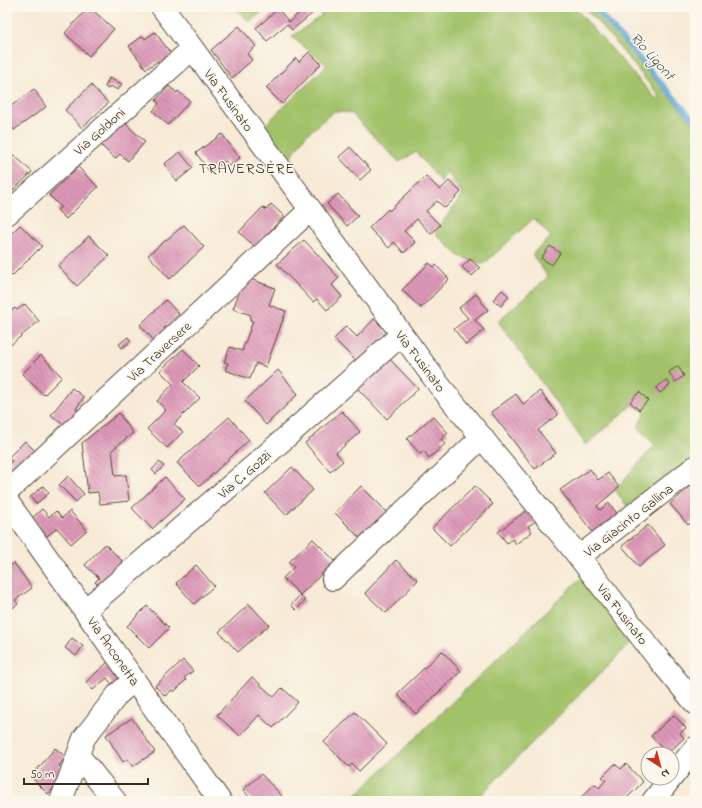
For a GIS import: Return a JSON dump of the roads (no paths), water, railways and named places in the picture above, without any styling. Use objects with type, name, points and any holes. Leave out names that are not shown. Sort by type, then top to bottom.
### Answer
[{"type":"street","name":"Via Fusinato","points":[[162,7],[439,385],[695,703]]},
{"type":"street","name":"Via Goldoni","points":[[7,214],[192,49]]},
{"type":"street","name":"Via Traversere","points":[[7,492],[310,210]]},
{"type":"street","name":"Via C. Gozzi","points":[[85,610],[257,463],[401,335]]},
{"type":"street","points":[[333,579],[482,438]]},
{"type":"street","name":"Via Giacinto Gallina","points":[[579,557],[695,467]]},
{"type":"street","name":"Via Anconetta","points":[[7,501],[220,801]]},
{"type":"street","points":[[61,801],[84,738],[118,694],[134,680]]},
{"type":"street","points":[[680,768],[695,748]]},
{"type":"street","points":[[78,755],[115,801]]},
{"type":"street","points":[[653,801],[665,786]]},
{"type":"waterway","name":"Rio Ligont","points":[[594,7],[695,121]]},
{"type":"district","name":"TRAVERSÈRE","points":[[247,168]]}]
